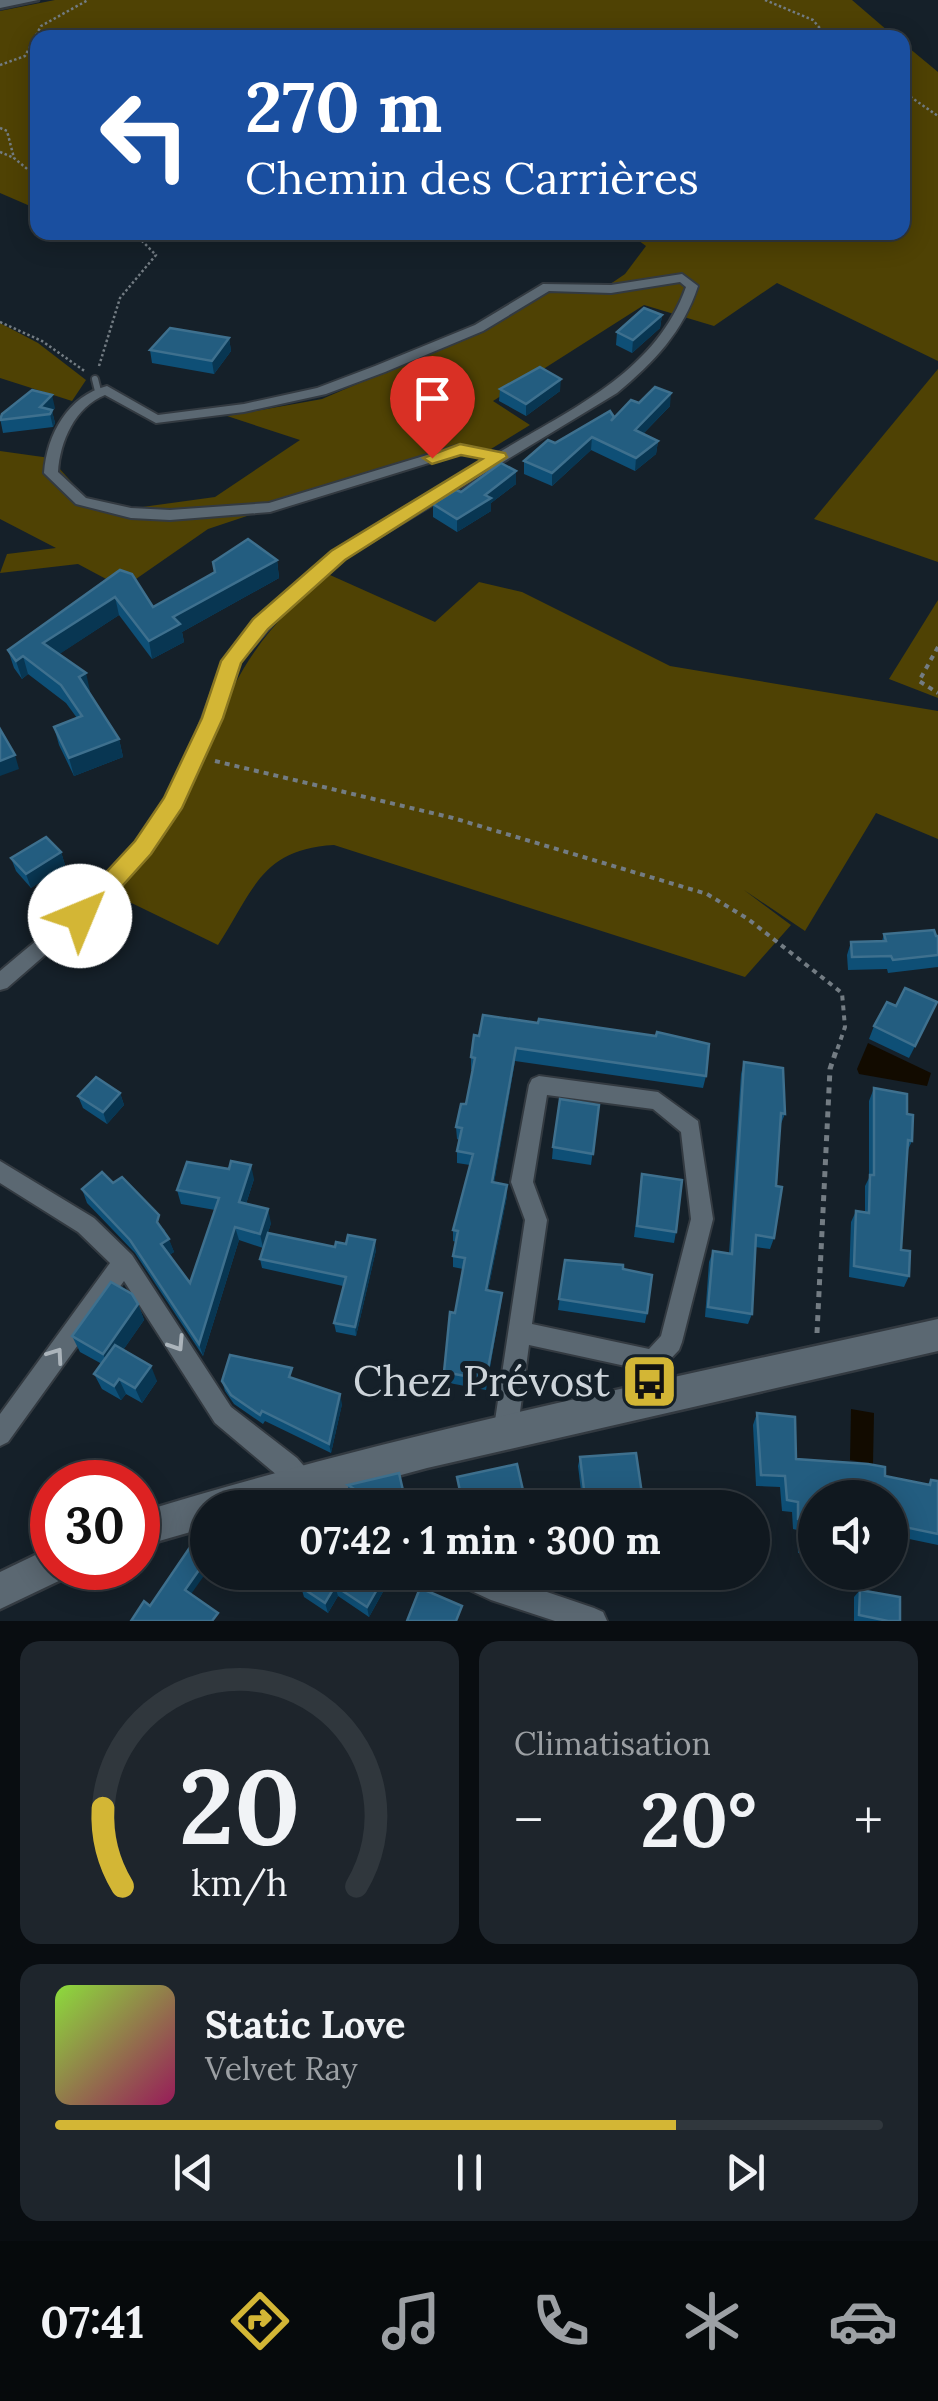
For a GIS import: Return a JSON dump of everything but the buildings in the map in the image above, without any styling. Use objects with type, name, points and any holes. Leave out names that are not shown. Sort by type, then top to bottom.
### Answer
[{"type":"main road","points":[[0,4],[31,0]]},
{"type":"main road","points":[[273,1490],[938,1335]]},
{"type":"main road","points":[[160,1523],[190,1514]]},
{"type":"main road","points":[[0,1590],[30,1576]]},
{"type":"street","points":[[0,982],[107,891],[160,824],[196,757],[232,661],[274,610],[338,556],[612,390],[637,370],[678,325],[692,286],[682,278],[611,289],[547,286],[479,328],[380,369],[321,391],[244,408],[156,418],[97,385],[55,444],[51,473],[81,501],[132,513],[170,516],[270,506],[460,449],[498,457]]},
{"type":"street","points":[[505,1434],[536,1220],[522,1182],[539,1084],[658,1102],[691,1128],[702,1219],[670,1342],[653,1361],[520,1332]]},
{"type":"street","points":[[0,1171],[86,1225],[124,1262],[223,1415],[312,1490]]},
{"type":"street","points":[[0,1434],[124,1262]]},
{"type":"street","points":[[500,1590],[594,1621]]},
{"type":"path","points":[[38,30],[88,0]]},
{"type":"path","points":[[765,0],[813,20],[821,30]]},
{"type":"path","points":[[0,66],[25,56],[30,46]]},
{"type":"path","points":[[910,97],[938,116]]},
{"type":"path","points":[[0,128],[7,131],[14,158]]},
{"type":"path","points":[[0,152],[30,171]]},
{"type":"path","points":[[0,322],[42,341],[97,385],[120,298],[156,255],[141,240]]},
{"type":"path","points":[[938,647],[920,685],[938,693]]},
{"type":"path","points":[[196,757],[453,818],[707,894],[748,919],[842,993],[846,1028],[830,1068],[816,1363]]},
{"type":"shaded area","points":[[55,0],[852,0],[887,30],[30,30],[30,206],[0,193],[0,11]]},
{"type":"shaded area","points":[[910,49],[938,72],[938,361],[777,283],[714,326],[644,305],[493,401],[530,425],[491,449],[458,446],[208,529],[123,588],[78,564],[0,573],[7,554],[56,548],[0,519],[0,451],[50,458],[85,497],[135,508],[215,497],[300,440],[227,416],[322,399],[485,329],[543,294],[567,289],[600,291],[625,274],[646,246],[638,240],[910,240]]},
{"type":"shaded area","points":[[0,323],[38,343],[86,380],[72,401],[0,378]]},
{"type":"shaded area","points":[[938,369],[938,562],[814,519]]},
{"type":"shaded area","points":[[330,575],[435,622],[479,582],[522,592],[670,666],[938,711],[938,839],[876,813],[805,931],[744,890],[791,925],[745,977],[334,845],[310,848],[275,864],[251,890],[218,945],[113,894],[186,798],[223,708],[246,664],[274,626]]},
{"type":"shaded area","points":[[938,600],[938,698],[889,679]]},
{"type":"shaded area","points":[[868,1043],[931,1073],[927,1086],[859,1074],[857,1069]]},
{"type":"shaded area","points":[[851,1409],[874,1413],[873,1464],[850,1460]]},
{"type":"place","name":"Chez Prévost","points":[[649,1381]]},
{"type":"route","points":[[80,916],[107,891],[174,802],[196,757],[232,661],[260,624],[338,556],[498,457],[460,449],[432,458]]}]
